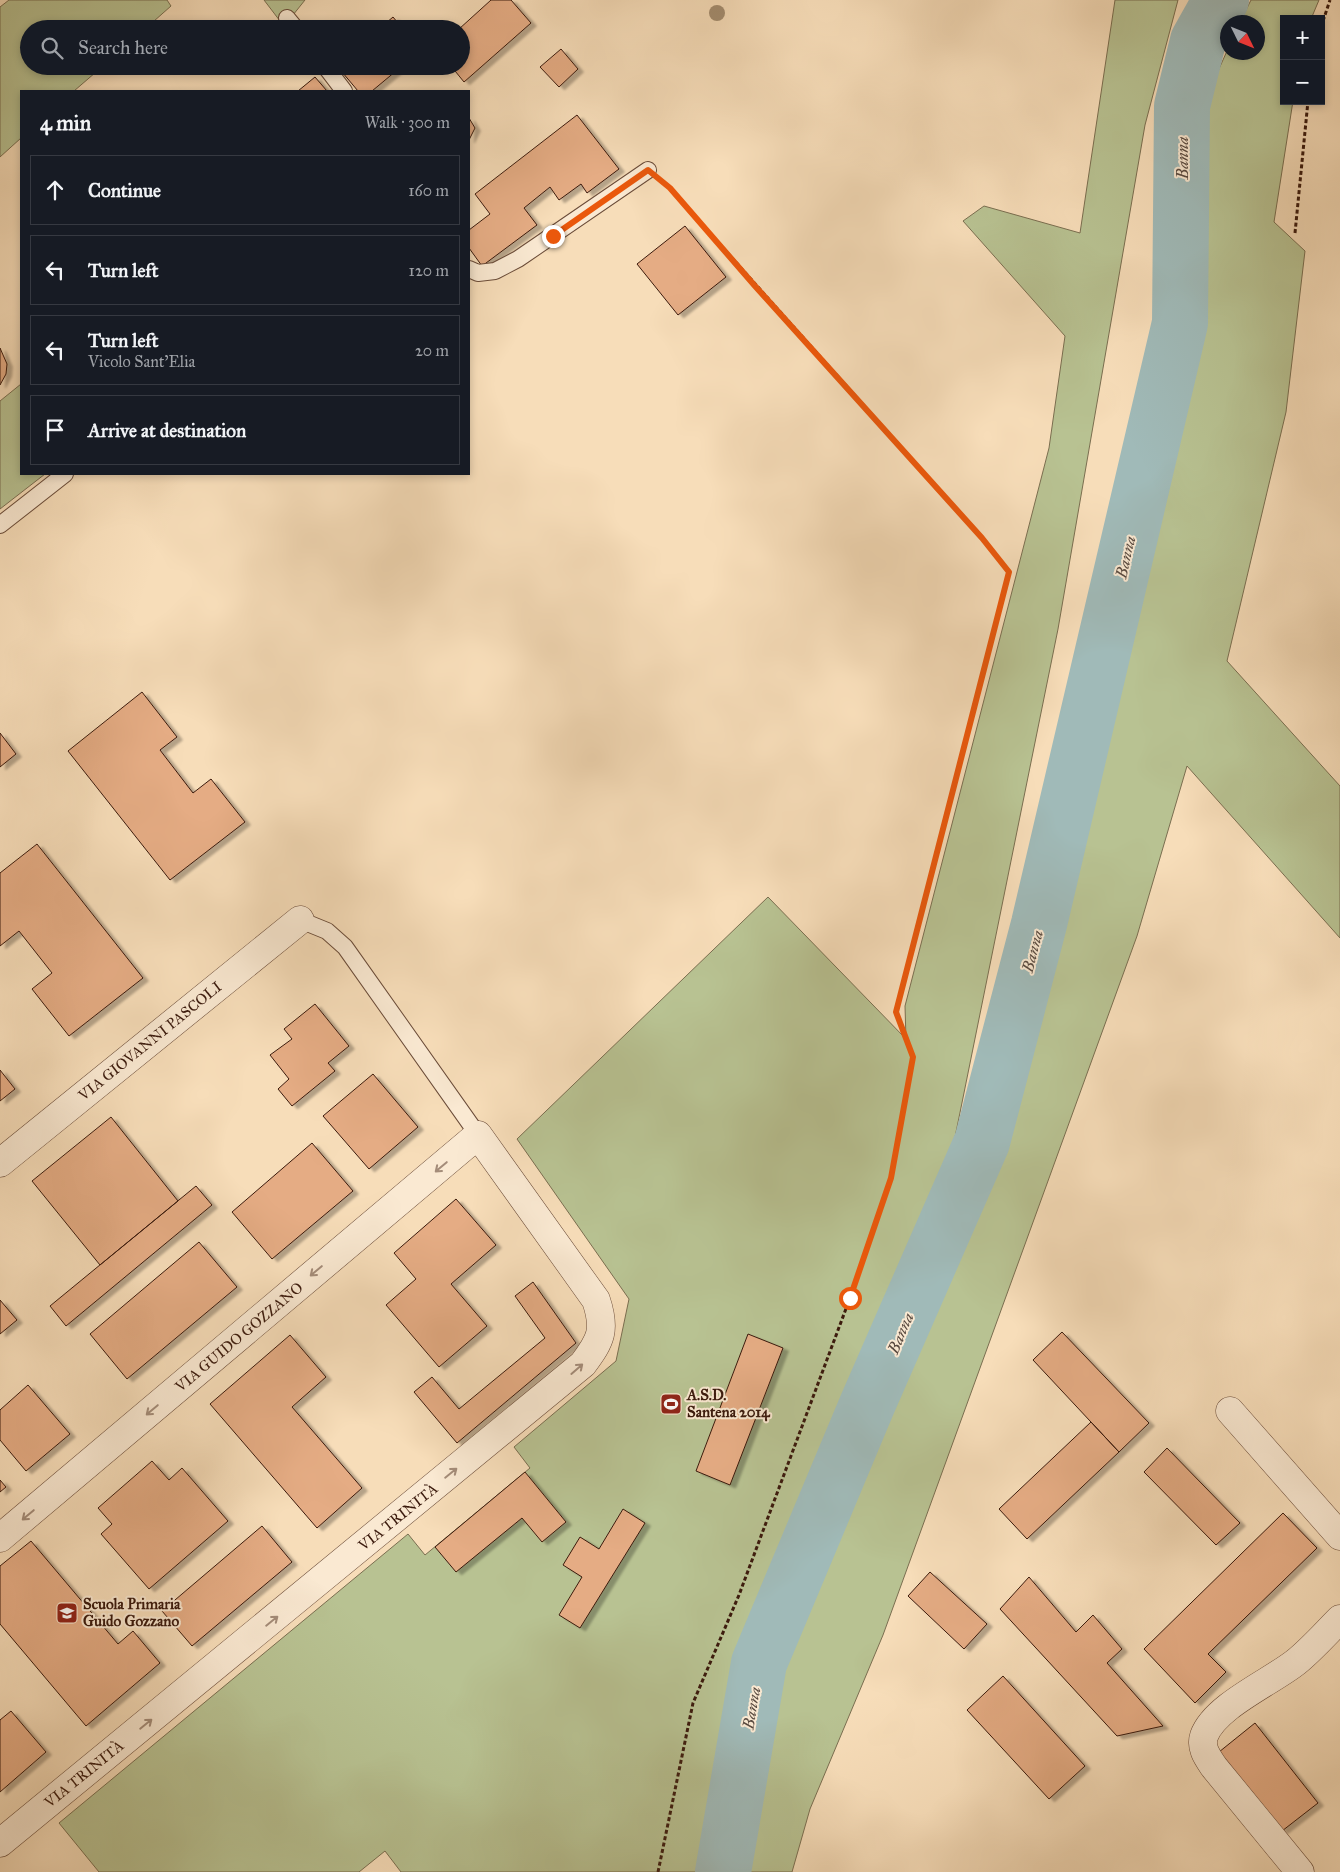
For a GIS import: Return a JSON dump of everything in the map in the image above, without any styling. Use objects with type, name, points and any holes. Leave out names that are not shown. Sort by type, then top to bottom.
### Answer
[{"type":"street","name":"VIA GIOVANNI PASCOLI","points":[[0,1163],[300,920]]},
{"type":"street","name":"VIA GUIDO GOZZANO","points":[[0,1538],[478,1135]]},
{"type":"street","name":"VIA TRINITÀ","points":[[0,1843],[561,1383],[583,1364],[599,1342],[603,1319],[596,1300],[478,1135]]},
{"type":"street","points":[[1230,1412],[1340,1536]]},
{"type":"street","points":[[1300,1872],[1214,1767],[1203,1750],[1204,1737],[1214,1720],[1233,1704],[1277,1677],[1298,1660],[1340,1619]]},
{"type":"lane","points":[[332,75],[343,90]]},
{"type":"lane","points":[[470,269],[478,273],[494,271],[518,259],[648,170]]},
{"type":"lane","points":[[0,525],[64,475]]},
{"type":"lane","points":[[300,920],[328,931],[345,947],[478,1135]]},
{"type":"path","points":[[1325,15],[1330,0]]},
{"type":"path","points":[[1295,233],[1308,105]]},
{"type":"path","points":[[648,170],[670,188],[755,286],[975,530],[1009,572],[896,1012],[913,1057],[891,1178],[846,1307],[746,1577],[693,1703],[658,1872]]},
{"type":"green space","points":[[9,0],[167,0],[171,6],[155,20],[20,20],[20,75],[93,75],[75,90],[20,90],[20,139],[0,157],[0,7]]},
{"type":"green space","points":[[264,0],[305,0],[293,15],[279,20]]},
{"type":"green space","name":"A.S.D. Santena 2014","points":[[1115,0],[1178,0],[1145,125],[1058,629],[952,1152],[871,1346],[748,1680],[697,1872],[401,1872],[385,1851],[359,1872],[99,1872],[59,1823],[408,1534],[425,1555],[530,1468],[514,1447],[616,1361],[629,1299],[517,1139],[768,897],[906,1039],[905,1006],[1049,448],[1065,336],[963,221],[984,206],[1080,233]]},
{"type":"green space","points":[[1251,0],[1319,0],[1313,15],[1280,15],[1280,105],[1292,105],[1274,222],[1305,251],[1286,412],[1227,661],[1340,786],[1340,938],[1187,766],[1137,936],[883,1635],[810,1809],[792,1872],[733,1872],[778,1679],[978,1190],[1023,1062],[1096,710],[1192,309],[1205,100],[1223,60],[1265,60],[1265,15],[1244,15]]},
{"type":"green space","points":[[20,385],[20,475],[44,475],[0,509],[0,401]]},
{"type":"building","points":[[491,0],[511,0],[531,23],[464,82],[458,75],[470,75],[469,20]]},
{"type":"building","points":[[561,49],[578,69],[559,87],[540,67]]},
{"type":"building","points":[[345,75],[391,75],[373,90],[357,90]]},
{"type":"building","points":[[315,77],[326,90],[299,90]]},
{"type":"building","points":[[577,115],[619,169],[587,193],[581,184],[559,200],[550,187],[524,208],[537,225],[482,266],[470,249],[470,229],[490,214],[475,194]]},
{"type":"building","points":[[470,120],[475,128],[470,138]]},
{"type":"building","points":[[685,226],[726,277],[678,315],[637,264]]},
{"type":"building","points":[[0,348],[7,364],[6,374],[0,385]]},
{"type":"building","points":[[142,692],[177,737],[160,750],[193,793],[211,779],[245,822],[170,880],[68,751]]},
{"type":"building","points":[[0,733],[16,754],[0,767]]},
{"type":"building","points":[[37,844],[143,978],[69,1036],[32,989],[52,973],[19,931],[0,946],[0,873]]},
{"type":"building","points":[[315,1004],[349,1046],[328,1063],[335,1071],[292,1106],[278,1089],[289,1079],[270,1055],[292,1039],[284,1029]]},
{"type":"building","points":[[0,1070],[15,1089],[0,1101]]},
{"type":"building","points":[[373,1074],[418,1127],[369,1169],[323,1116]]},
{"type":"building","points":[[111,1117],[178,1201],[100,1265],[32,1181]]},
{"type":"building","points":[[312,1143],[353,1191],[272,1259],[232,1212]]},
{"type":"building","points":[[196,1186],[212,1205],[66,1326],[50,1306]]},
{"type":"building","points":[[456,1199],[496,1245],[451,1284],[487,1326],[439,1367],[386,1305],[416,1279],[394,1253]]},
{"type":"building","points":[[199,1242],[237,1287],[127,1379],[90,1334]]},
{"type":"building","points":[[533,1282],[576,1343],[457,1443],[414,1392],[432,1377],[459,1409],[545,1338],[515,1296]]},
{"type":"building","points":[[0,1300],[17,1320],[0,1334]]},
{"type":"building","points":[[1062,1332],[1149,1423],[1119,1452],[1033,1360]]},
{"type":"building","points":[[748,1334],[783,1348],[730,1485],[696,1471]]},
{"type":"building","points":[[290,1335],[326,1377],[292,1407],[362,1488],[317,1528],[210,1404]]},
{"type":"building","points":[[28,1385],[70,1434],[26,1471],[0,1440],[0,1410]]},
{"type":"building","points":[[1091,1422],[1119,1452],[1027,1539],[999,1509]]},
{"type":"building","points":[[1167,1448],[1240,1523],[1216,1545],[1144,1472]]},
{"type":"building","points":[[152,1461],[169,1480],[182,1468],[228,1521],[149,1589],[101,1534],[112,1524],[98,1508]]},
{"type":"building","points":[[525,1472],[566,1522],[542,1542],[522,1518],[456,1572],[435,1547]]},
{"type":"building","points":[[0,1480],[6,1487],[0,1492]]},
{"type":"building","points":[[623,1509],[645,1523],[580,1628],[559,1615],[582,1577],[563,1565],[580,1537],[599,1549]]},
{"type":"building","points":[[1283,1513],[1317,1548],[1208,1654],[1226,1672],[1195,1703],[1144,1649]]},
{"type":"building","points":[[262,1526],[292,1562],[192,1646],[162,1611]]},
{"type":"building","points":[[31,1541],[118,1644],[133,1631],[160,1663],[86,1726],[0,1624],[0,1566]]},
{"type":"building","points":[[930,1572],[987,1624],[964,1649],[908,1596]]},
{"type":"building","points":[[1029,1577],[1076,1632],[1093,1615],[1122,1649],[1107,1663],[1163,1726],[1117,1736],[1000,1609]]},
{"type":"building","points":[[1003,1676],[1085,1766],[1049,1799],[967,1710]]},
{"type":"building","points":[[11,1711],[46,1752],[0,1792],[0,1720]]},
{"type":"building","points":[[1255,1723],[1318,1803],[1282,1831],[1219,1752]]},
{"type":"waterway","name":"Banna","points":[[723,1872],[759,1663],[867,1405],[982,1142],[1039,924],[1180,323],[1182,106],[1198,41],[1221,0]]},
{"type":"place","name":"A.S.D. Santena 2014","points":[[671,1404]]},
{"type":"place","name":"Scuola Primaria Guido Gozzano","points":[[67,1613]]},
{"type":"route","points":[[553,236],[648,170],[670,188],[755,286],[982,538],[1009,572],[896,1012],[913,1057],[891,1178],[850,1298]]}]
